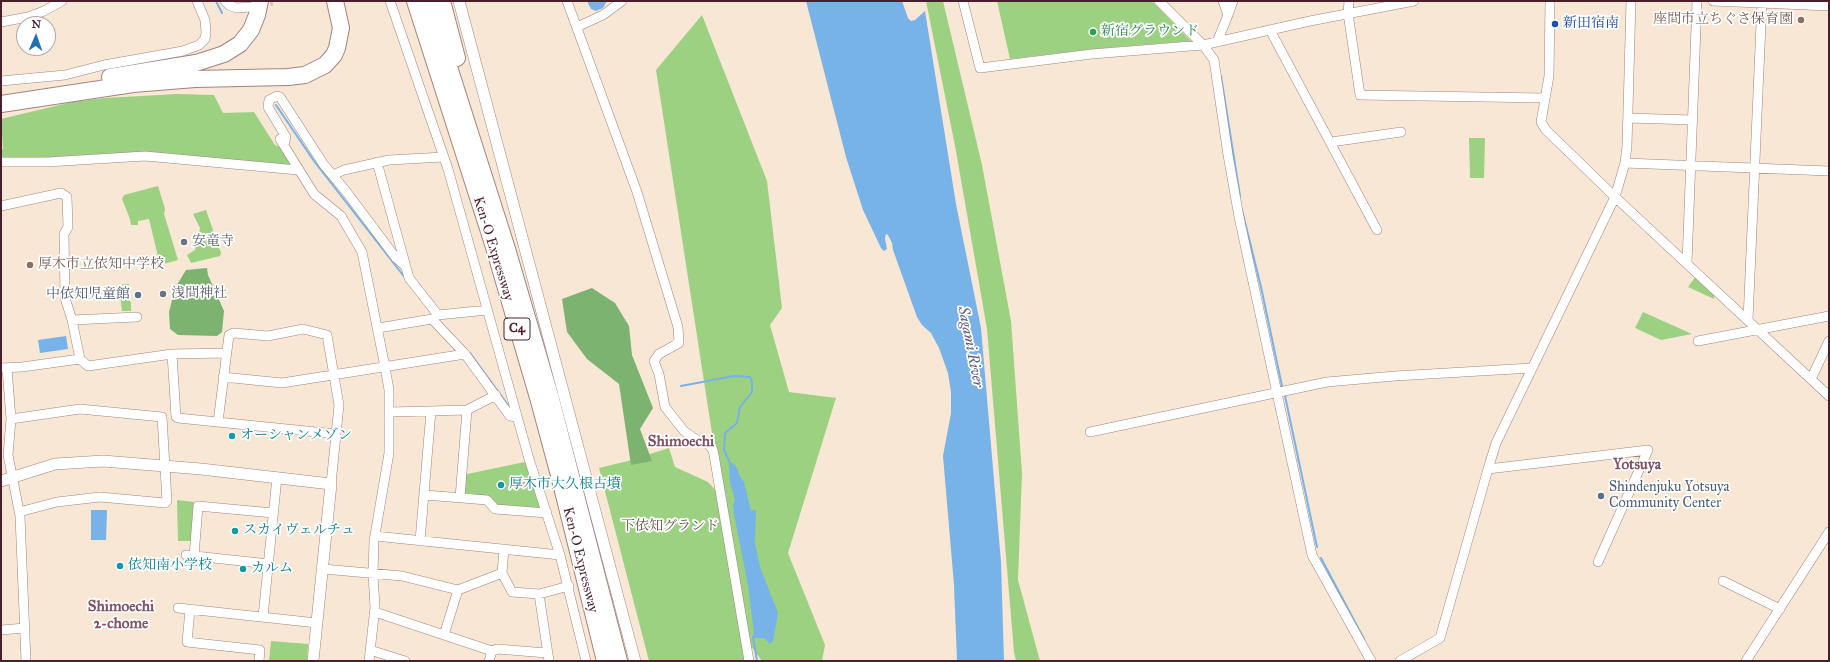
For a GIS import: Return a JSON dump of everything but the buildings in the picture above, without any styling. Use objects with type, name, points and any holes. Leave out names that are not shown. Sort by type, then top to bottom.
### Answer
[{"type":"highway","points":[[1,104],[146,83],[195,79],[288,77],[305,75],[325,65],[334,55],[337,48],[341,28],[334,1]]},
{"type":"highway","points":[[411,1],[429,47]]},
{"type":"highway","name":"Ken-O Expressway","points":[[415,1],[492,244],[536,394],[560,479],[605,661]]},
{"type":"highway","name":"Ken-O Expressway","points":[[428,1],[507,249],[572,476],[619,661]]},
{"type":"highway","points":[[442,1],[507,249]]},
{"type":"highway","points":[[1,94],[196,63],[215,58],[232,50],[245,37],[255,22],[256,4]]},
{"type":"street","points":[[1,22],[28,17],[44,11],[62,1]]},
{"type":"street","points":[[1,81],[65,75],[118,62],[183,51],[199,45],[205,39],[206,33],[205,20],[197,1]]},
{"type":"street","points":[[225,1],[229,5],[236,8],[256,4]]},
{"type":"street","points":[[390,1],[444,157],[517,417],[569,586],[586,661]]},
{"type":"street","points":[[460,1],[635,661]]},
{"type":"street","points":[[567,1],[637,192],[678,327],[680,343],[659,354],[654,361],[659,374],[665,408],[684,431],[698,440],[708,444],[713,450],[749,661]]},
{"type":"street","points":[[577,27],[603,15],[622,1]]},
{"type":"street","points":[[963,1],[980,68],[1092,54],[1203,45],[1414,1]]},
{"type":"street","points":[[1159,1],[1203,45],[1214,60],[1239,217],[1312,555],[1371,661]]},
{"type":"street","points":[[1223,1],[1228,15]]},
{"type":"street","points":[[1218,42],[1233,1]]},
{"type":"street","points":[[1349,1],[1348,14],[1360,95],[1545,98]]},
{"type":"street","points":[[1550,1],[1549,76],[1541,122],[1546,130],[1615,197],[1829,396]]},
{"type":"street","points":[[1400,661],[1440,638],[1496,443],[1615,197],[1625,163],[1632,1]]},
{"type":"street","points":[[1687,263],[1697,1]]},
{"type":"street","points":[[1713,1],[1829,6]]},
{"type":"street","points":[[1748,320],[1756,168],[1762,2]]},
{"type":"street","points":[[1270,30],[1377,230]]},
{"type":"street","points":[[369,661],[374,612],[373,574],[375,536],[388,453],[390,412],[389,390],[385,367],[362,252],[341,216],[314,194],[298,170],[282,142],[286,138],[268,107],[270,100],[277,96],[280,97],[324,165],[396,258],[405,266]]},
{"type":"street","points":[[1628,118],[1693,120]]},
{"type":"street","points":[[1331,142],[1401,132]]},
{"type":"street","points":[[1,162],[47,162],[145,156],[298,170]]},
{"type":"street","points":[[333,175],[344,170],[389,160],[444,157]]},
{"type":"street","points":[[377,162],[409,278],[438,315],[487,310]]},
{"type":"street","points":[[1625,163],[1829,171]]},
{"type":"street","points":[[1,206],[61,193],[67,197],[68,227],[64,234],[65,298],[72,320],[80,359],[88,366],[172,354],[226,353]]},
{"type":"street","points":[[1698,341],[1829,316]]},
{"type":"street","points":[[72,320],[137,317]]},
{"type":"street","points":[[378,328],[432,319],[465,354],[510,416],[517,417]]},
{"type":"street","points":[[218,422],[229,336],[234,333],[268,336],[303,330],[327,336],[339,405],[314,661]]},
{"type":"street","points":[[1811,379],[1829,341]]},
{"type":"street","points":[[172,354],[176,417],[336,434]]},
{"type":"street","points":[[223,377],[282,383],[465,354]]},
{"type":"street","points":[[26,661],[19,512],[8,450],[11,419],[4,368],[80,359]]},
{"type":"street","points":[[1090,432],[1327,382],[1396,376],[1532,368]]},
{"type":"street","points":[[390,412],[467,410],[496,395]]},
{"type":"street","points":[[11,419],[80,409],[162,417],[167,501],[165,503],[100,497],[57,502],[19,512]]},
{"type":"street","points":[[460,498],[467,410]]},
{"type":"street","points":[[420,541],[431,411]]},
{"type":"street","points":[[1488,468],[1648,450],[1598,562]]},
{"type":"street","points":[[1,481],[55,464],[82,461],[164,466],[331,484]]},
{"type":"street","points":[[263,617],[277,477]]},
{"type":"street","points":[[425,495],[487,500],[495,509],[547,513]]},
{"type":"street","points":[[269,564],[190,556],[198,506],[274,513]]},
{"type":"street","points":[[1746,661],[1780,609],[1826,545],[1829,532]]},
{"type":"street","points":[[375,536],[560,555]]},
{"type":"street","points":[[504,549],[502,573],[512,592],[539,594],[569,586]]},
{"type":"street","points":[[323,570],[402,576],[458,590],[502,573]]},
{"type":"street","points":[[1722,582],[1780,609]]},
{"type":"street","points":[[444,635],[458,590]]},
{"type":"street","points":[[374,612],[492,651],[497,649],[548,657],[539,594]]},
{"type":"street","points":[[178,608],[317,623]]},
{"type":"street","points":[[190,610],[187,642],[260,650],[259,661]]},
{"type":"street","points":[[1,630],[25,628]]},
{"type":"street","points":[[370,650],[405,661]]},
{"type":"street","points":[[489,661],[492,651]]},
{"type":"green space","points":[[926,1],[943,1],[982,165],[1011,321],[1022,473],[1018,580],[1040,661],[1016,661],[1014,652],[987,329],[956,151]]},
{"type":"green space","name":"新宿グラウンド","points":[[997,1],[1152,1],[1191,41],[1094,49],[1010,59]]},
{"type":"green space","name":"下依知グランド","points":[[702,15],[767,181],[782,308],[770,325],[789,392],[836,398],[788,553],[825,645],[822,661],[762,661],[747,641],[750,661],[649,661],[599,468],[628,461],[669,448],[675,467],[708,482],[720,495],[730,550],[656,70]]},
{"type":"green space","points":[[177,94],[214,95],[223,113],[254,112],[275,145],[282,148],[290,164],[288,166],[162,153],[1,159],[1,150],[3,149],[1,119],[72,102],[105,98]]},
{"type":"green space","points":[[1469,138],[1485,138],[1484,178],[1470,178]]},
{"type":"green space","points":[[158,186],[165,209],[164,214],[178,260],[160,265],[149,219],[138,221],[138,225],[131,225],[122,199],[124,195]]},
{"type":"green space","points":[[206,210],[221,253],[220,256],[191,263],[187,255],[195,250],[200,228],[193,214]]},
{"type":"green space","points":[[207,268],[208,275],[224,311],[222,332],[217,336],[178,335],[170,329],[169,312],[175,288],[186,270]]},
{"type":"green space","points":[[1696,276],[1715,294],[1714,299],[1688,287]]},
{"type":"green space","points":[[129,284],[131,311],[122,311],[119,286]]},
{"type":"green space","points":[[592,288],[615,303],[629,326],[632,355],[653,408],[640,429],[652,461],[631,465],[619,384],[587,359],[567,332],[562,299]]},
{"type":"green space","points":[[1643,312],[1692,334],[1661,340],[1635,328]]},
{"type":"green space","points":[[525,462],[527,463],[541,507],[540,508],[498,505],[490,496],[466,494],[464,492],[465,476],[467,474]]},
{"type":"green space","points":[[177,500],[194,502],[191,541],[178,541]]},
{"type":"green space","points":[[271,641],[308,644],[307,661],[269,661]]},
{"type":"water","points":[[587,1],[607,1],[603,8],[596,11],[591,9]]},
{"type":"water","name":"Sagami River","points":[[806,1],[902,1],[908,18],[911,21],[915,20],[925,11],[956,204],[981,328],[1001,562],[1004,661],[957,661],[954,585],[943,456],[951,413],[951,392],[948,373],[939,348],[931,333],[922,325],[917,317],[888,235],[886,234],[885,238],[887,249],[884,251],[881,248],[863,210],[846,157]]},
{"type":"water","points":[[66,336],[68,349],[40,353],[38,340]]},
{"type":"water","points":[[729,462],[734,464],[744,482],[751,511],[756,510],[755,543],[760,567],[778,613],[773,641],[770,644],[764,638],[752,638],[754,633],[748,585],[734,514],[733,505],[735,500],[730,483]]},
{"type":"water","points":[[91,510],[107,510],[106,540],[91,540]]},
{"type":"waterway","points":[[216,1],[222,13]]},
{"type":"waterway","points":[[1221,76],[1240,196]]},
{"type":"waterway","points":[[276,105],[314,161],[406,279]]},
{"type":"waterway","points":[[1242,210],[1261,287],[1282,386]]},
{"type":"waterway","points":[[470,353],[508,405]]},
{"type":"waterway","points":[[681,386],[734,376],[750,377],[752,381],[752,392],[740,407],[737,423],[725,433],[724,450],[730,463]]},
{"type":"waterway","points":[[1285,396],[1317,547]]},
{"type":"waterway","points":[[1321,558],[1364,639]]},
{"type":"waterway","points":[[753,637],[757,661]]},
{"type":"tunnel","points":[[257,6],[272,1]]},
{"type":"place","name":"座間市立ちぐさ保育園","points":[[1801,20]]},
{"type":"place","name":"新田宿南","points":[[1555,24]]},
{"type":"place","name":"新宿グラウンド","points":[[1093,32]]},
{"type":"place","name":"安竜寺","points":[[184,242]]},
{"type":"place","name":"厚木市立依知中学校","points":[[30,265]]},
{"type":"place","name":"浅間神社","points":[[163,294]]},
{"type":"place","name":"中依知児童館","points":[[138,295]]},
{"type":"place","name":"オーシャンメゾン","points":[[232,436]]},
{"type":"place","name":"厚木市大久根古墳","points":[[501,485]]},
{"type":"place","name":"Shindenjuku Yotsuya Community Center","points":[[1601,496]]},
{"type":"place","name":"スカイヴェルチュ","points":[[235,531]]},
{"type":"place","name":"依知南小学校","points":[[120,566]]},
{"type":"place","name":"カルム","points":[[243,569]]},
{"type":"district","name":"Shimoechi","points":[[681,442]]},
{"type":"district","name":"Yotsuya","points":[[1637,465]]},
{"type":"district","name":"Shimoechi 2-chome","points":[[121,616]]}]
